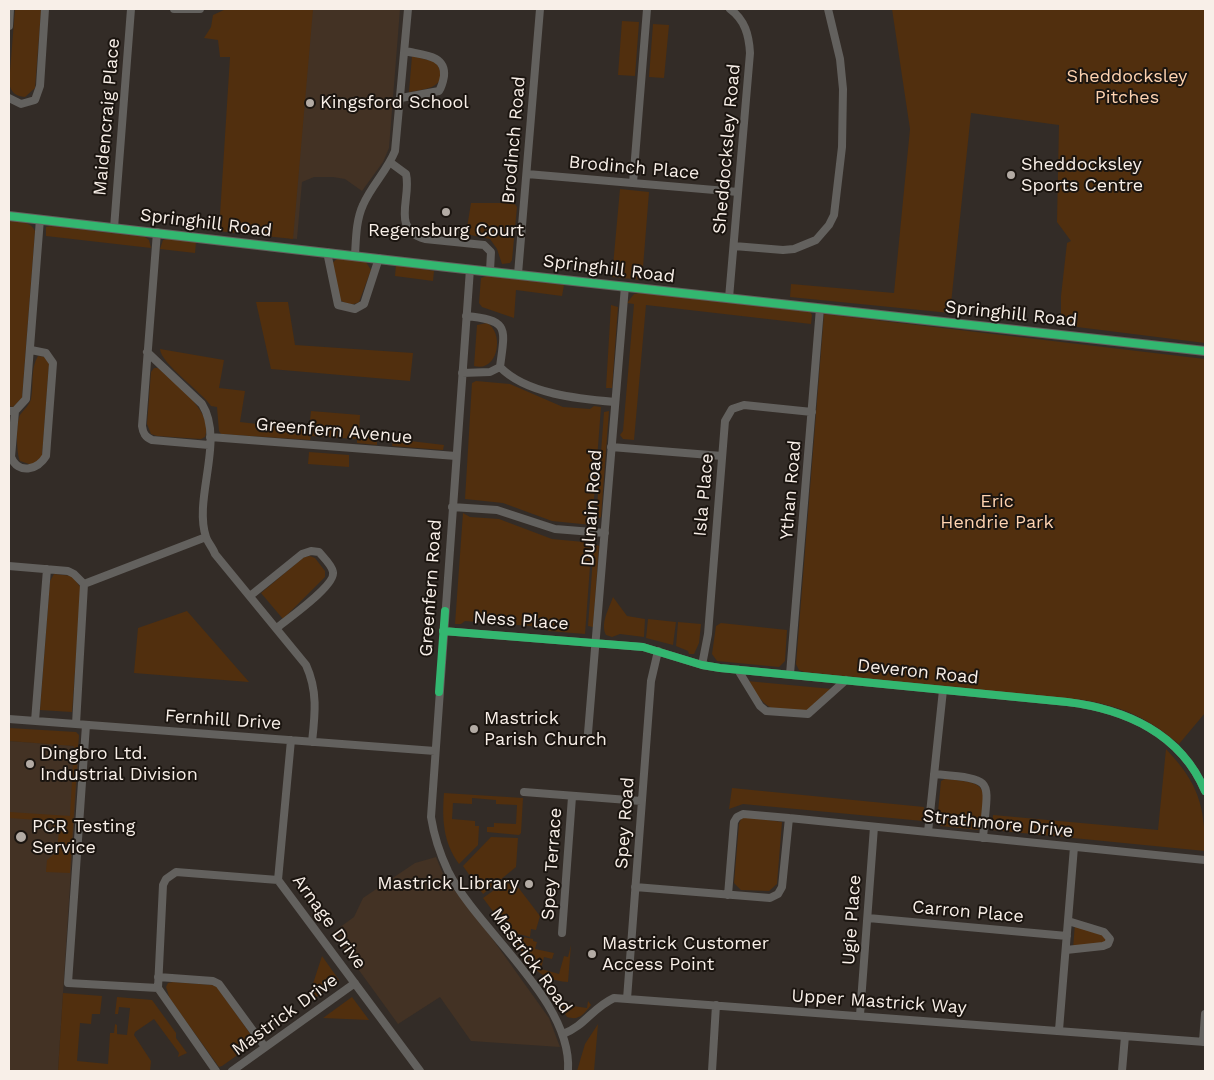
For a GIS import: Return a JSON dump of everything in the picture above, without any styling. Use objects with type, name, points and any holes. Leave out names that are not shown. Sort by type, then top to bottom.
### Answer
[{"type":"street","points":[[9,26],[10,9]]},
{"type":"street","points":[[9,98],[21,104],[35,100],[40,86],[45,9]]},
{"type":"street","name":"Maidencraig Place","points":[[114,228],[131,9]]},
{"type":"street","points":[[174,9],[200,9]]},
{"type":"street","points":[[355,255],[358,216],[363,204],[391,163],[396,151],[408,9]]},
{"type":"street","name":"Brodinch Road","points":[[518,274],[540,9]]},
{"type":"street","points":[[633,183],[647,9]]},
{"type":"street","name":"Sheddocksley Road","points":[[729,298],[750,53],[749,38],[743,23],[730,9]]},
{"type":"street","points":[[734,246],[783,250],[794,249],[816,240],[829,225],[834,215],[842,147],[843,89],[840,59],[828,9]]},
{"type":"street","points":[[400,98],[439,91],[443,85],[444,69],[442,62],[436,58],[405,51]]},
{"type":"street","points":[[391,163],[406,174],[404,214],[410,231],[416,237],[425,239],[484,245],[491,252],[490,271]]},
{"type":"street","name":"Brodinch Place","points":[[527,174],[738,192]]},
{"type":"street","name":"Springhill Road","points":[[9,216],[1205,350]]},
{"type":"street","points":[[31,350],[46,353],[53,363],[46,456],[42,464],[35,469],[19,467],[14,464],[11,457],[12,411],[26,399],[40,219]]},
{"type":"street","points":[[157,232],[147,352],[202,404],[209,418],[210,441],[204,509],[206,537],[216,554],[278,627],[306,665],[313,681],[315,698],[312,742]]},
{"type":"street","points":[[326,252],[338,305],[355,309],[364,304],[379,258]]},
{"type":"street","name":"Greenfern Road","points":[[469,900],[449,873],[436,840],[431,807],[470,269]]},
{"type":"street","name":"Dulnain Road","points":[[588,733],[625,286]]},
{"type":"street","name":"Ythan Road","points":[[790,674],[820,308]]},
{"type":"street","points":[[466,316],[491,319],[502,326],[504,332],[500,367]]},
{"type":"street","name":"Greenfern Avenue","points":[[147,352],[142,426],[146,438],[456,456]]},
{"type":"street","points":[[500,367],[509,376],[554,394],[568,398],[615,402]]},
{"type":"street","points":[[462,372],[490,372],[500,367]]},
{"type":"street","name":"Isla Place","points":[[702,666],[708,634],[725,421],[732,409],[738,406],[812,412]]},
{"type":"street","points":[[611,447],[722,456]]},
{"type":"street","points":[[452,507],[497,510],[555,529],[605,533]]},
{"type":"street","points":[[84,584],[206,537]]},
{"type":"street","points":[[250,596],[302,554],[311,551],[319,552],[332,569],[333,578],[327,587],[278,627]]},
{"type":"street","points":[[9,566],[47,569],[74,574],[84,584],[76,724]]},
{"type":"street","points":[[35,721],[47,569]]},
{"type":"street","name":"Ness Place","points":[[443,630],[596,642]]},
{"type":"street","name":"Deveron Road","points":[[596,642],[643,647],[702,666],[1084,704],[1108,709],[1134,718],[1165,738],[1203,777],[1205,792]]},
{"type":"street","name":"Spey Road","points":[[627,999],[651,681],[658,651]]},
{"type":"street","name":"Deveron Road","points":[[738,670],[760,706],[766,711],[780,713],[808,714],[846,680]]},
{"type":"street","points":[[928,832],[943,690]]},
{"type":"street","name":"Fernhill Drive","points":[[9,719],[435,751]]},
{"type":"street","points":[[86,725],[68,983],[158,988]]},
{"type":"street","name":"Arnage Drive","points":[[290,740],[278,880],[420,1071]]},
{"type":"street","points":[[934,774],[982,780],[986,787],[987,795],[984,838]]},
{"type":"street","name":"Spey Terrace","points":[[524,792],[641,801]]},
{"type":"street","name":"Spey Terrace","points":[[562,933],[572,796]]},
{"type":"street","name":"Strathmore Drive","points":[[728,895],[734,822],[737,817],[744,814],[1205,860]]},
{"type":"street","points":[[635,887],[770,898],[778,894],[782,887],[789,818]]},
{"type":"street","name":"Ugie Place","points":[[860,1015],[874,827]]},
{"type":"street","points":[[1059,1030],[1074,846]]},
{"type":"street","points":[[216,1071],[158,988],[164,884],[171,874],[176,872],[278,880]]},
{"type":"street","name":"Mastrick Road","points":[[469,900],[551,1010],[563,1034],[568,1071]]},
{"type":"street","name":"Carron Place","points":[[868,918],[1067,936]]},
{"type":"street","points":[[1066,950],[1103,946],[1110,939],[1104,932],[1068,921]]},
{"type":"street","points":[[158,977],[213,981],[219,984],[265,1047]]},
{"type":"street","name":"Mastrick Drive","points":[[232,1071],[355,983]]},
{"type":"street","name":"Upper Mastrick Way","points":[[563,1034],[581,1024],[600,1004],[614,998],[1204,1042]]},
{"type":"street","points":[[712,1071],[716,1005]]},
{"type":"street","points":[[1204,1042],[1205,1014]]},
{"type":"street","points":[[1122,1071],[1125,1036]]},
{"type":"shaded area","name":"Kingsford School","points":[[240,9],[400,9],[389,148],[383,162],[362,191],[345,179],[333,177],[314,177],[302,182],[297,239],[219,231]]},
{"type":"shaded area","points":[[9,741],[79,746],[58,1071],[9,1071]]},
{"type":"shaded area","points":[[436,857],[446,881],[471,909],[549,1018],[560,1047],[471,1041],[440,997],[398,1024],[332,933],[354,917],[363,898],[415,863]]},
{"type":"green space","points":[[15,9],[40,9],[41,11],[35,88],[25,97],[14,94],[9,84]]},
{"type":"green space","points":[[226,9],[313,9],[293,239],[219,231],[230,57],[220,57],[218,40],[204,38],[211,27],[213,15]]},
{"type":"green space","name":"Sheddocksley Pitches","points":[[892,9],[1205,9],[1205,343],[1061,325],[1061,296],[1067,243],[1071,241],[1057,222],[1059,125],[971,113],[950,313],[790,297],[791,284],[894,293],[910,129]]},
{"type":"green space","points":[[622,21],[639,22],[635,76],[618,75]]},
{"type":"green space","points":[[653,24],[669,25],[664,78],[649,77]]},
{"type":"green space","points":[[412,56],[436,62],[440,70],[441,77],[439,82],[423,90],[409,92]]},
{"type":"green space","points":[[620,189],[649,192],[642,280],[612,277]]},
{"type":"green space","points":[[471,203],[514,203],[517,207],[512,260],[510,263],[502,264],[497,249],[490,239],[466,234]]},
{"type":"green space","points":[[9,221],[31,225],[35,231],[22,398],[13,407],[9,406]]},
{"type":"green space","points":[[46,227],[145,237],[149,240],[151,248],[46,236]]},
{"type":"green space","points":[[163,240],[196,242],[195,253],[160,249]]},
{"type":"green space","points":[[338,258],[366,262],[371,270],[357,303],[349,304],[339,299],[331,264]]},
{"type":"green space","points":[[396,265],[434,271],[433,281],[395,276]]},
{"type":"green space","points":[[487,276],[564,285],[562,296],[516,290],[514,318],[482,307],[479,303],[481,278]]},
{"type":"green space","points":[[640,293],[810,312],[812,315],[811,324],[646,305],[634,440],[623,439],[620,435],[623,431],[634,304],[627,303],[634,294]]},
{"type":"green space","points":[[256,302],[288,302],[295,345],[413,353],[410,381],[271,369]]},
{"type":"green space","points":[[611,305],[618,307],[612,388],[606,388]]},
{"type":"green space","name":"Eric Hendrie Park","points":[[824,314],[1205,359],[1205,713],[1179,744],[1146,720],[1112,706],[1084,700],[799,670],[796,664]]},
{"type":"green space","points":[[487,323],[493,328],[496,335],[496,351],[489,364],[482,367],[474,366],[477,325]]},
{"type":"green space","points":[[160,349],[224,360],[219,388],[245,391],[240,422],[309,430],[311,411],[360,415],[359,435],[377,437],[377,445],[357,443],[357,439],[311,436],[310,440],[221,434],[219,431],[217,407],[211,406],[174,370],[162,355]]},
{"type":"green space","points":[[38,356],[45,357],[49,364],[42,456],[38,462],[32,465],[20,461],[17,431],[20,415],[31,399],[33,372]]},
{"type":"green space","points":[[154,368],[158,368],[174,382],[199,408],[207,427],[205,437],[201,439],[151,434],[147,424],[151,372]]},
{"type":"green space","points":[[476,381],[510,384],[563,407],[590,409],[594,406],[601,407],[592,525],[552,521],[503,503],[465,499],[472,383]]},
{"type":"green space","points":[[609,411],[601,517],[596,520],[604,412]]},
{"type":"green space","points":[[393,439],[444,445],[443,450],[392,446]]},
{"type":"green space","points":[[309,452],[349,455],[349,467],[308,464]]},
{"type":"green space","points":[[463,513],[470,517],[499,519],[552,539],[584,542],[592,539],[585,634],[549,631],[543,627],[465,621],[461,624],[455,624]]},
{"type":"green space","points":[[594,544],[599,546],[593,627],[588,626]]},
{"type":"green space","points":[[310,556],[315,558],[325,571],[325,577],[283,619],[261,593],[304,557]]},
{"type":"green space","points":[[54,574],[72,576],[81,588],[72,712],[40,710],[50,581]]},
{"type":"green space","points":[[613,597],[627,616],[645,619],[644,637],[620,634],[612,637],[606,635],[604,626],[607,611]]},
{"type":"green space","points":[[187,611],[249,682],[134,673],[138,628]]},
{"type":"green space","points":[[648,619],[676,622],[673,645],[646,638]]},
{"type":"green space","points":[[678,622],[701,624],[699,643],[694,654],[689,654],[688,651],[676,646]]},
{"type":"green space","points":[[721,623],[787,630],[785,661],[779,667],[717,661],[712,654],[716,626]]},
{"type":"green space","points":[[747,681],[832,689],[807,712],[785,711],[766,705]]},
{"type":"green space","points":[[9,728],[76,732],[79,735],[70,873],[46,872],[47,860],[57,852],[59,830],[53,829],[54,821],[9,818],[9,812],[70,816],[74,746],[9,741]]},
{"type":"green space","points":[[1166,749],[1186,773],[1198,796],[1205,835],[1205,851],[992,830],[993,815],[1158,830]]},
{"type":"green space","points":[[945,779],[969,782],[981,789],[984,802],[981,827],[978,830],[941,826],[937,822],[941,781]]},
{"type":"green space","points":[[732,788],[924,807],[923,821],[743,804],[729,809]]},
{"type":"green space","points":[[444,793],[523,798],[521,833],[519,835],[487,832],[487,827],[494,827],[494,823],[516,824],[517,805],[496,804],[496,800],[472,798],[472,804],[453,803],[452,819],[475,821],[475,826],[479,826],[478,845],[459,864],[450,847],[445,830],[443,812]]},
{"type":"green space","points":[[746,817],[782,822],[777,884],[769,891],[741,890],[734,883],[739,824],[741,819]]},
{"type":"green space","points":[[491,837],[518,838],[516,867],[483,894],[463,866]]},
{"type":"green space","points":[[511,878],[540,916],[536,930],[531,929],[530,937],[519,934],[513,938],[483,898]]},
{"type":"green space","points":[[1075,923],[1104,932],[1109,941],[1073,949]]},
{"type":"green space","points":[[519,936],[533,939],[533,941],[537,942],[535,949],[554,953],[552,959],[544,957],[541,969],[559,974],[564,956],[568,957],[571,945],[568,982],[549,978],[535,969],[514,939]]},
{"type":"green space","points":[[322,956],[339,980],[306,1005]]},
{"type":"green space","points":[[168,983],[217,987],[256,1042],[219,1067],[170,999],[166,987]]},
{"type":"green space","points":[[63,993],[102,996],[100,1014],[92,1014],[91,1024],[80,1023],[77,1061],[108,1064],[110,1033],[114,1033],[115,1024],[117,1025],[117,1034],[127,1035],[130,1008],[119,1007],[118,1014],[115,1014],[117,997],[152,1000],[176,1033],[176,1038],[187,1053],[178,1057],[179,1053],[154,1019],[135,1032],[134,1035],[151,1061],[150,1071],[58,1071]]},
{"type":"green space","points":[[352,997],[369,1020],[323,1018]]},
{"type":"green space","points":[[588,1001],[591,1005],[583,1014],[575,1018],[567,1017],[559,1004],[587,1008]]},
{"type":"green space","points":[[598,1024],[594,1071],[577,1071],[585,1044]]},
{"type":"cycle path","points":[[9,216],[447,267],[1205,351]]},
{"type":"cycle path","points":[[439,692],[445,611]]},
{"type":"cycle path","points":[[443,631],[643,647],[702,665],[720,668],[1089,705],[1130,718],[1166,740],[1182,754],[1195,771],[1205,791]]},
{"type":"place","name":"Kingsford School","points":[[310,103]]},
{"type":"place","name":"Sheddocksley Sports Centre","points":[[1011,175]]},
{"type":"place","name":"Regensburg Court","points":[[446,212]]},
{"type":"place","name":"Mastrick Parish Church","points":[[474,729]]},
{"type":"place","name":"Dingbro Ltd. Industrial Division","points":[[30,764]]},
{"type":"place","name":"PCR Testing Service","points":[[21,837]]},
{"type":"place","name":"Mastrick Library","points":[[529,884]]},
{"type":"place","name":"Mastrick Customer Access Point","points":[[592,954]]}]
